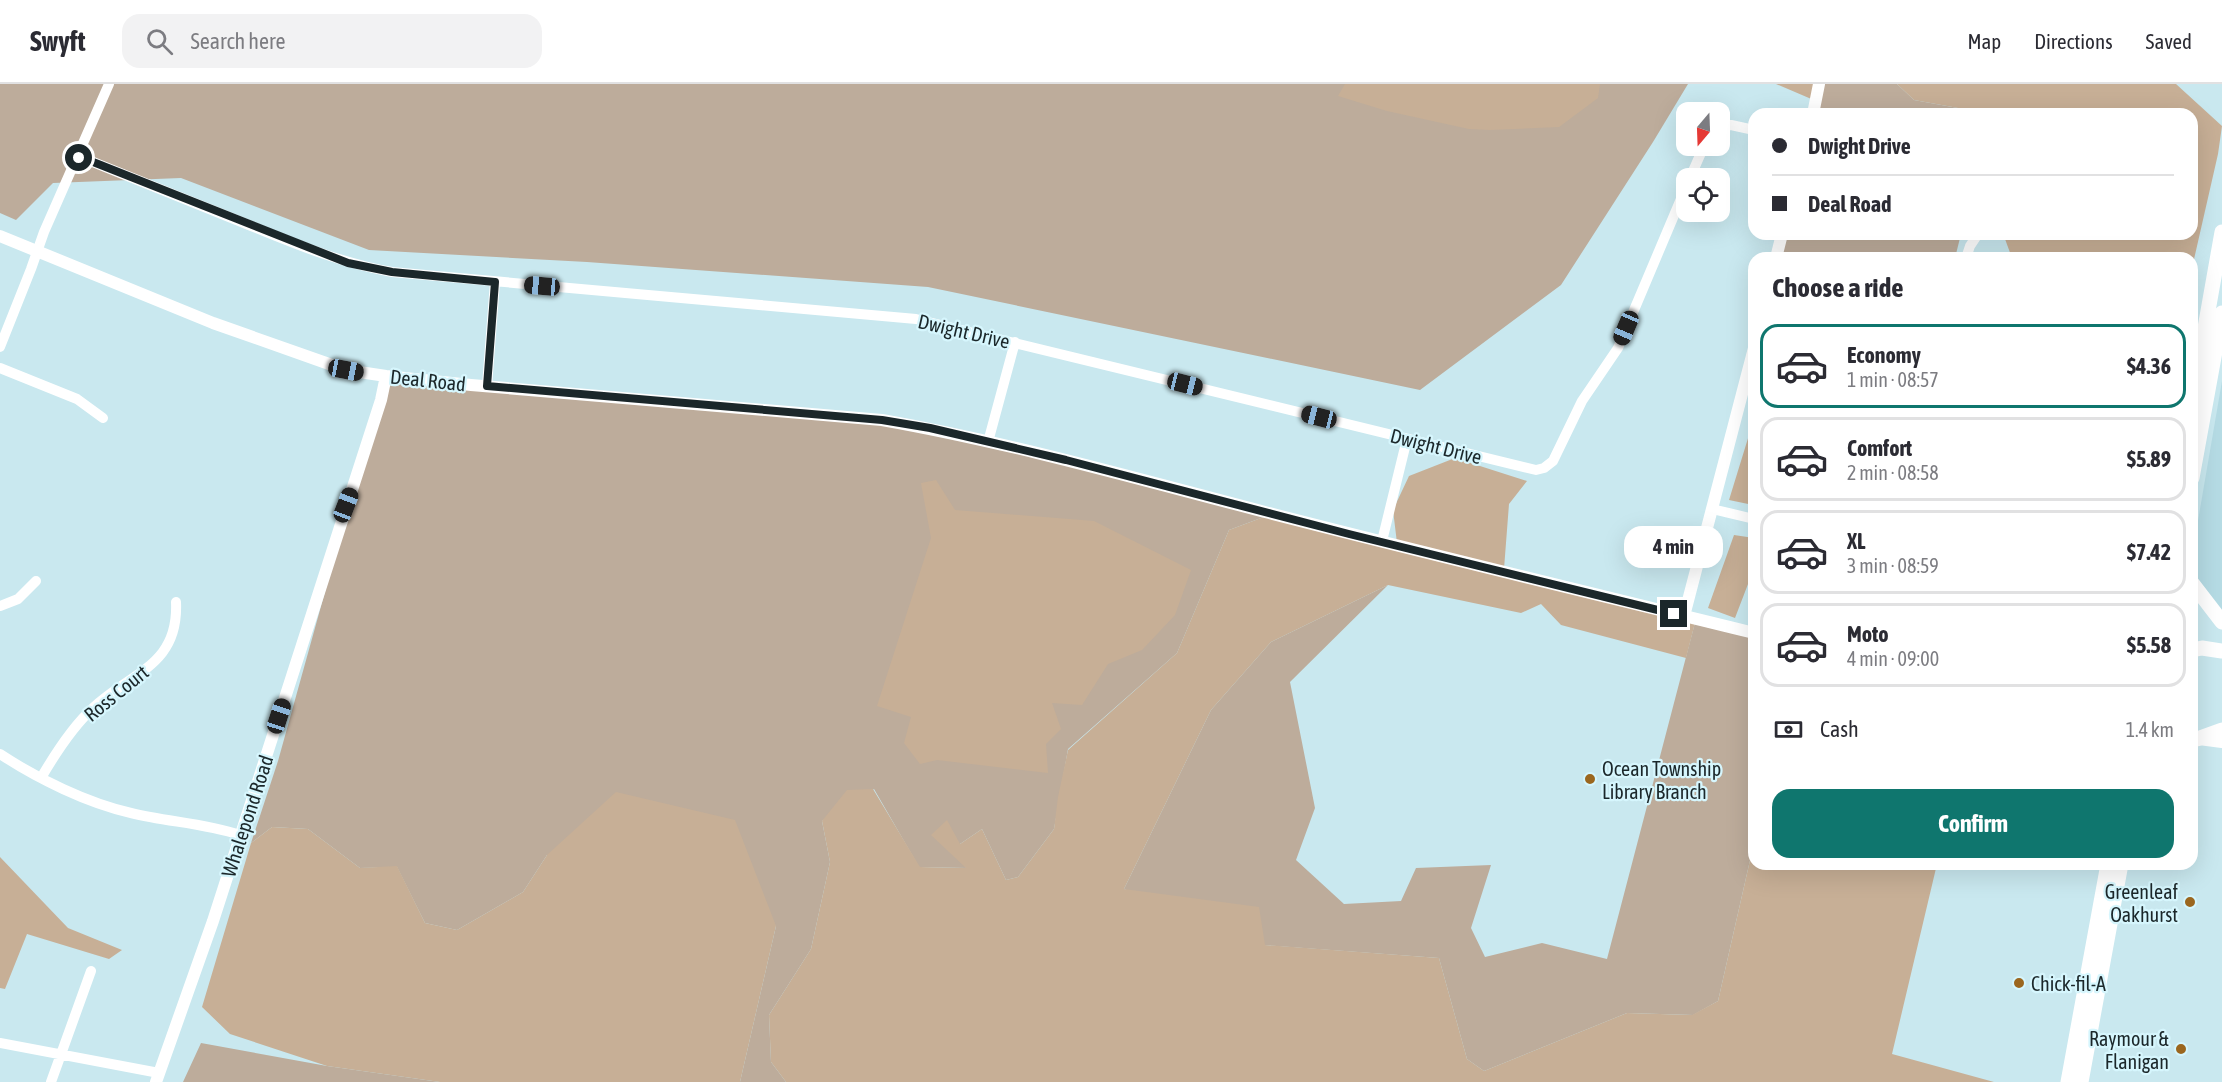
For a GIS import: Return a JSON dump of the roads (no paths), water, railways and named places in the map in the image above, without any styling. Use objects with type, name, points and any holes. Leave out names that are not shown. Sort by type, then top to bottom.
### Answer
[{"type":"main road","points":[[2198,367],[2222,232]]},
{"type":"main road","points":[[2198,445],[2222,313]]},
{"type":"main road","points":[[2198,591],[2222,622]]},
{"type":"main road","points":[[2198,649],[2212,648],[2222,651]]},
{"type":"main road","points":[[2198,737],[2222,730]]},
{"type":"main road","points":[[2068,1082],[2107,870]]},
{"type":"main road","points":[[2081,1082],[2120,870]]},
{"type":"street","points":[[0,347],[44,232],[109,84]]},
{"type":"street","points":[[1814,108],[1820,84]]},
{"type":"street","points":[[1730,125],[1748,129]]},
{"type":"street","name":"Dwight Drive","points":[[76,160],[83,158],[348,263],[392,272],[894,316],[940,324],[1528,469],[1541,469],[1550,465],[1582,401],[1618,348],[1676,211]]},
{"type":"street","name":"Deal Road","points":[[0,236],[213,323],[346,370],[487,386],[882,420],[930,428],[1748,632]]},
{"type":"street","points":[[487,386],[495,282]]},
{"type":"street","points":[[988,442],[1015,342]]},
{"type":"street","points":[[0,368],[85,403],[104,418]]},
{"type":"street","points":[[1684,616],[1748,371]]},
{"type":"street","name":"Whalepond Road","points":[[157,1078],[213,921],[381,400],[386,376]]},
{"type":"street","points":[[1382,541],[1407,439]]},
{"type":"street","points":[[1712,509],[1748,518]]},
{"type":"street","points":[[0,606],[18,599],[36,581]]},
{"type":"street","name":"Ross Court","points":[[41,778],[53,758],[87,714],[105,697],[144,671],[161,654],[175,628],[176,602]]},
{"type":"street","points":[[2198,739],[2222,742]]},
{"type":"street","points":[[0,754],[41,778],[128,813],[220,828],[240,835]]},
{"type":"street","points":[[51,1082],[91,972]]},
{"type":"street","points":[[0,1043],[61,1054],[157,1078]]},
{"type":"place","name":"Ocean Township Library Branch","points":[[1590,779]]},
{"type":"place","name":"Greenleaf Oakhurst","points":[[2190,902]]},
{"type":"place","name":"Chick-fil-A","points":[[2019,983]]},
{"type":"place","name":"Raymour & Flanigan","points":[[2181,1049]]}]
